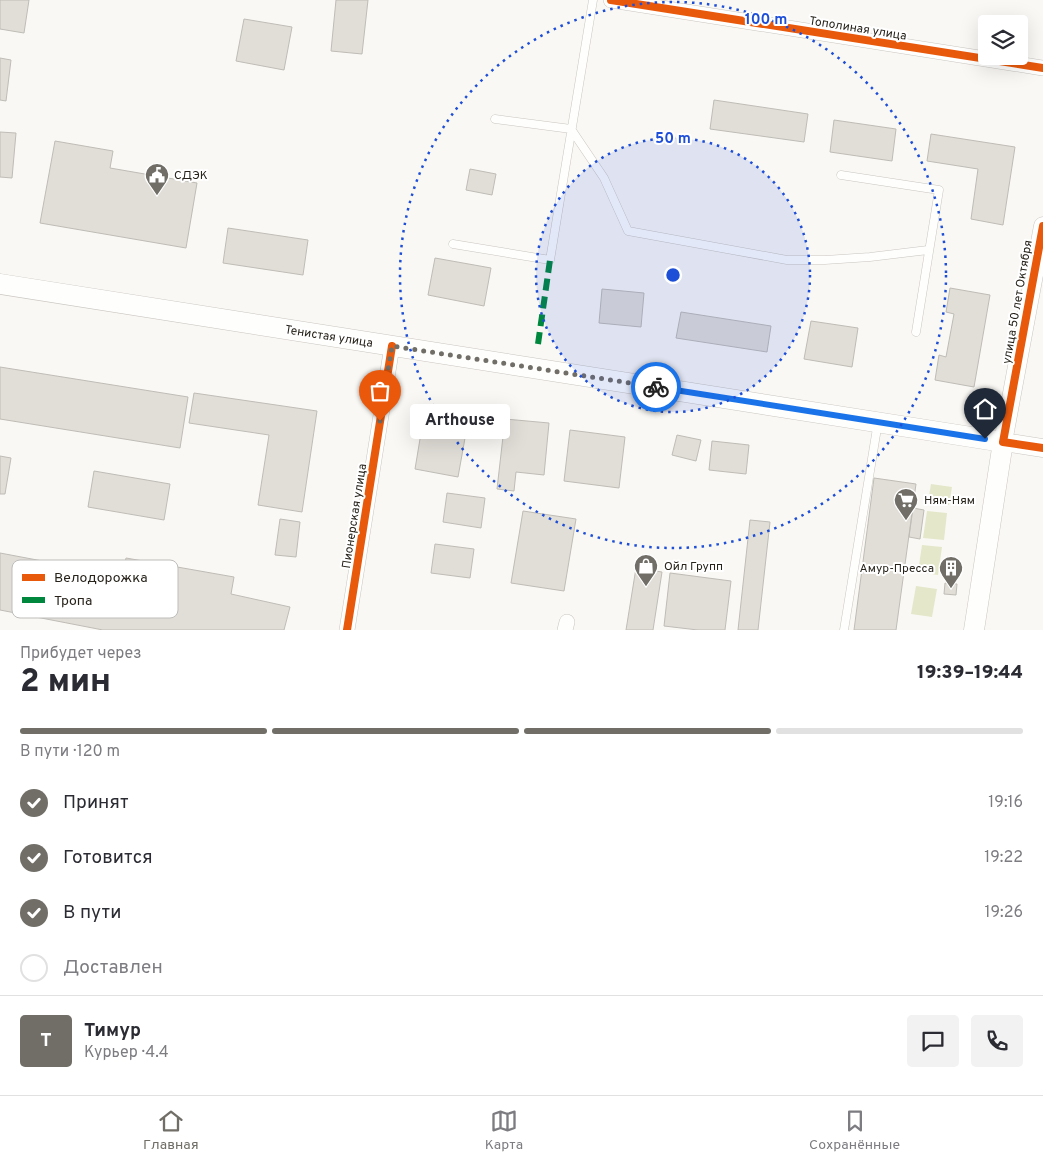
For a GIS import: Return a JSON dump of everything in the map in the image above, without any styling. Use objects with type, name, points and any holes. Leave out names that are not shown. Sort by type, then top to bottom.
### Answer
[{"type":"main road","name":"Тенистая улица","points":[[0,284],[1003,442]]},
{"type":"main road","name":"улица 50 лет Октября","points":[[974,630],[1003,442]]},
{"type":"street","name":"Тополиная улица","points":[[610,0],[1043,68]]},
{"type":"street","name":"улица 50 лет Октября","points":[[1003,442],[1040,263],[1043,226]]},
{"type":"street","name":"Пионерская улица","points":[[347,630],[392,346]]},
{"type":"street","name":"Тенистая улица","points":[[1003,442],[1043,448]]},
{"type":"lane","points":[[453,244],[550,260],[593,0]]},
{"type":"lane","points":[[495,120],[571,129],[604,178],[628,231],[787,260],[870,257],[928,250]]},
{"type":"lane","points":[[841,175],[939,190],[916,332]]},
{"type":"lane","points":[[844,630],[878,422]]},
{"type":"green space","points":[[931,484],[952,487],[949,505],[928,502]]},
{"type":"green space","points":[[927,511],[947,513],[944,540],[923,538]]},
{"type":"green space","points":[[922,545],[942,547],[938,575],[918,572]]},
{"type":"green space","points":[[916,586],[937,589],[932,617],[911,614]]},
{"type":"building","points":[[0,0],[29,0],[24,33],[0,29]]},
{"type":"building","points":[[336,0],[368,0],[362,54],[331,51]]},
{"type":"building","points":[[244,19],[292,27],[284,70],[236,61]]},
{"type":"building","points":[[0,58],[11,60],[6,101],[0,100]]},
{"type":"building","points":[[714,100],[808,114],[804,142],[710,129]]},
{"type":"building","points":[[834,120],[896,129],[892,161],[830,152]]},
{"type":"building","points":[[0,132],[16,133],[12,178],[0,177]]},
{"type":"building","points":[[931,134],[1015,147],[1003,225],[971,219],[978,169],[927,161]]},
{"type":"building","points":[[55,141],[113,151],[110,168],[197,183],[186,248],[40,223]]},
{"type":"building","points":[[470,169],[496,174],[492,195],[466,190]]},
{"type":"building","points":[[228,228],[308,240],[303,275],[223,263]]},
{"type":"building","points":[[435,258],[491,268],[484,306],[428,295]]},
{"type":"building","points":[[950,288],[990,295],[974,387],[935,380],[939,355],[946,357],[954,314],[946,312]]},
{"type":"building","points":[[602,289],[644,293],[641,327],[599,323]]},
{"type":"building","points":[[681,312],[771,326],[767,352],[676,338]]},
{"type":"building","points":[[811,321],[858,328],[852,367],[804,359]]},
{"type":"building","points":[[0,367],[188,397],[180,448],[0,419]]},
{"type":"building","points":[[194,393],[317,411],[302,512],[258,505],[269,435],[189,423]]},
{"type":"building","points":[[425,409],[469,416],[458,477],[415,469]]},
{"type":"building","points":[[505,419],[549,423],[544,475],[516,472],[514,491],[497,489]]},
{"type":"building","points":[[570,430],[625,437],[619,488],[564,481]]},
{"type":"building","points":[[677,435],[701,440],[696,461],[672,455]]},
{"type":"building","points":[[712,441],[749,445],[746,474],[709,470]]},
{"type":"building","points":[[0,456],[11,458],[5,494],[0,494]]},
{"type":"building","points":[[94,471],[170,484],[164,520],[88,507]]},
{"type":"building","points":[[874,478],[916,484],[896,630],[854,630]]},
{"type":"building","points":[[447,493],[485,498],[481,528],[443,522]]},
{"type":"building","points":[[913,508],[924,510],[920,539],[909,537]]},
{"type":"building","points":[[523,511],[576,519],[564,591],[511,583]]},
{"type":"building","points":[[280,519],[300,522],[296,557],[275,555]]},
{"type":"building","points":[[750,520],[770,522],[758,630],[738,630]]},
{"type":"building","points":[[435,544],[474,549],[470,578],[431,573]]},
{"type":"building","points":[[0,553],[37,560],[12,560],[12,612],[0,610]]},
{"type":"building","points":[[178,567],[234,577],[231,594],[290,607],[284,630],[103,630],[41,618],[178,618]]},
{"type":"building","points":[[636,568],[662,572],[653,630],[626,630]]},
{"type":"building","points":[[670,573],[731,581],[725,630],[698,630],[664,626]]},
{"type":"building","name":"Амур-Пресса","points":[[945,583],[957,584],[956,595],[944,594]]},
{"type":"marked path","points":[[538,344],[550,260]]},
{"type":"cycle path","points":[[611,0],[1043,68]]},
{"type":"cycle path","points":[[1043,226],[1003,442],[1043,448]]},
{"type":"cycle path","points":[[347,630],[392,346]]},
{"type":"way so far","points":[[380,421],[392,346],[656,387]]},
{"type":"place","name":"СДЭК","points":[[157,196]]},
{"type":"place","name":"Arthouse","points":[[380,421]]},
{"type":"place","name":"Ням-Ням","points":[[906,521]]},
{"type":"place","name":"Ойл Групп","points":[[646,587]]},
{"type":"place","name":"Амур-Пресса","points":[[951,589]]},
{"type":"route","points":[[656,387],[985,439]]}]
